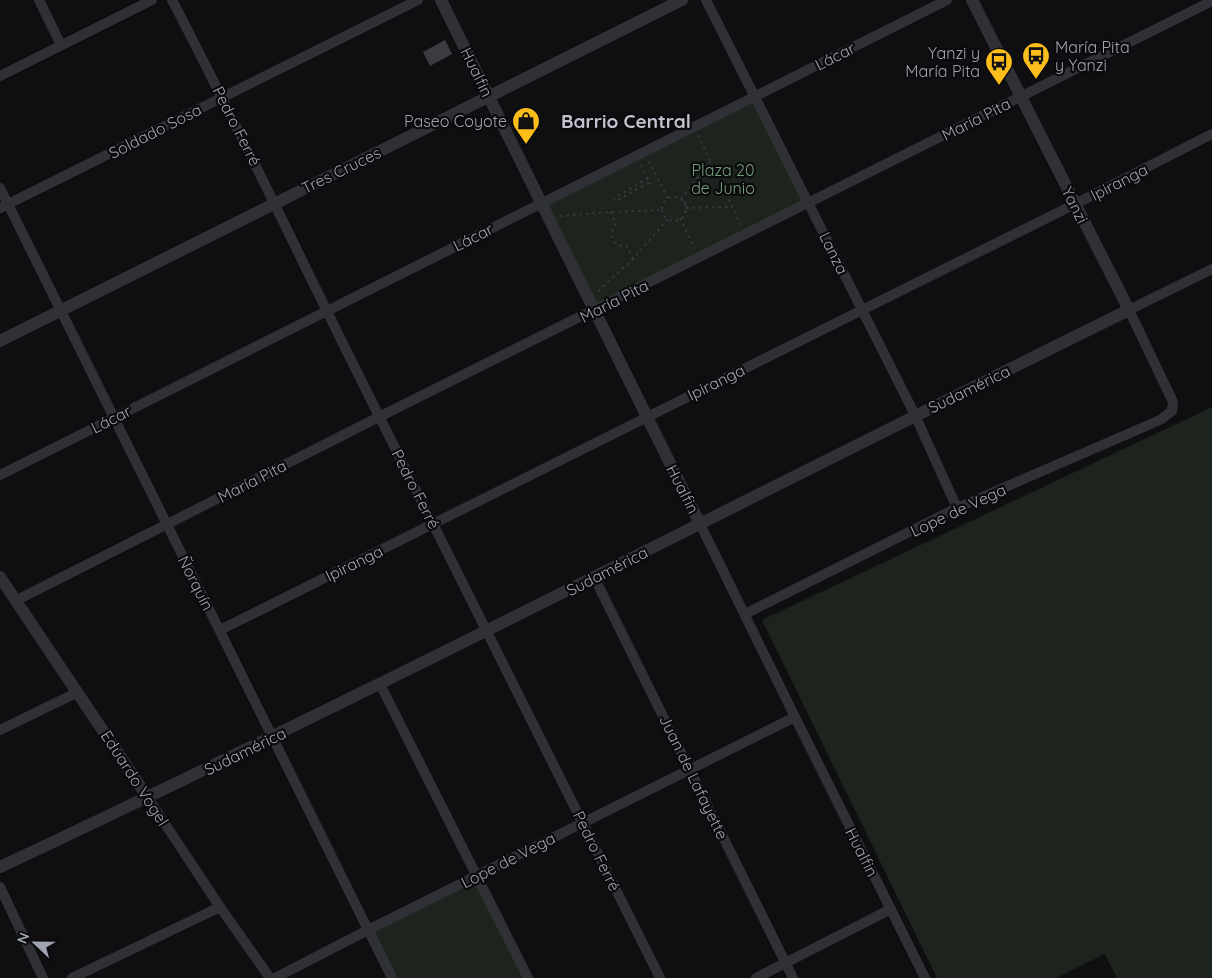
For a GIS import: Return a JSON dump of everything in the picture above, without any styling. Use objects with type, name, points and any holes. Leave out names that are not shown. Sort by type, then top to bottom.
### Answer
[{"type":"street","points":[[39,0],[61,45]]},
{"type":"street","points":[[0,76],[152,0]]},
{"type":"street","name":"Pedro Ferré","points":[[172,0],[275,202],[379,417],[434,523],[486,632],[660,978]]},
{"type":"street","name":"Soldado Sosa","points":[[4,206],[418,0]]},
{"type":"street","name":"Hualfin","points":[[441,0],[925,978]]},
{"type":"street","name":"Tres Cruces","points":[[0,341],[682,0]]},
{"type":"street","name":"Lanza","points":[[706,0],[915,415],[957,508]]},
{"type":"street","name":"Lácar","points":[[0,474],[542,202],[641,155],[947,0]]},
{"type":"street","name":"Yanzi","points":[[972,0],[1129,310],[1173,402],[1172,411]]},
{"type":"street","name":"María Pita","points":[[17,600],[698,257],[1212,2]]},
{"type":"street","name":"Ipiranga","points":[[220,630],[1212,134]]},
{"type":"street","name":"Ñorquín","points":[[0,188],[4,206],[61,311],[392,978]]},
{"type":"street","name":"Sudamérica","points":[[0,866],[272,738],[915,415],[1212,269]]},
{"type":"street","name":"Lope de Vega","points":[[745,614],[957,508],[1160,420],[1172,411]]},
{"type":"street","name":"Eduardo Vogel","points":[[0,577],[220,907],[270,978]]},
{"type":"street","name":"Juan de Lafayette","points":[[594,577],[793,978]]},
{"type":"street","points":[[380,684],[528,978]]},
{"type":"street","points":[[0,730],[78,692]]},
{"type":"street","name":"Lope de Vega","points":[[276,978],[368,930],[795,717]]},
{"type":"street","points":[[0,887],[43,978]]},
{"type":"street","points":[[72,978],[220,907]]},
{"type":"street","points":[[756,978],[891,909]]},
{"type":"path","points":[[694,127],[746,234]]},
{"type":"path","points":[[641,155],[651,184],[616,201],[614,198],[648,178]]},
{"type":"path","points":[[641,155],[668,199]]},
{"type":"path","points":[[681,199],[710,162]]},
{"type":"path","points":[[674,197],[681,199],[686,208],[683,216],[674,220],[668,219],[662,210],[663,204],[668,199],[674,197]]},
{"type":"path","points":[[684,203],[690,200]]},
{"type":"path","points":[[686,208],[732,207]]},
{"type":"path","points":[[549,218],[610,212],[662,210]]},
{"type":"path","points":[[610,212],[617,226],[612,231],[612,239],[618,245],[626,245],[634,259]]},
{"type":"path","points":[[680,218],[698,257]]},
{"type":"path","points":[[590,299],[634,259],[668,219]]},
{"type":"green space","name":"Plaza 20 de Junio","points":[[756,96],[809,203],[595,311],[542,202]]},
{"type":"green space","points":[[1212,407],[1212,978],[1117,978],[1105,954],[1056,978],[937,978],[762,620]]},
{"type":"green space","points":[[478,876],[528,978],[392,978],[368,930]]},
{"type":"building","points":[[445,40],[452,54],[430,66],[423,52]]},
{"type":"place","name":"María Pita y Yanzi","points":[[1036,80]]},
{"type":"place","name":"Yanzi y María Pita","points":[[999,86]]},
{"type":"place","name":"Paseo Coyote","points":[[526,145]]},
{"type":"district","name":"Barrio Central","points":[[626,121]]}]
